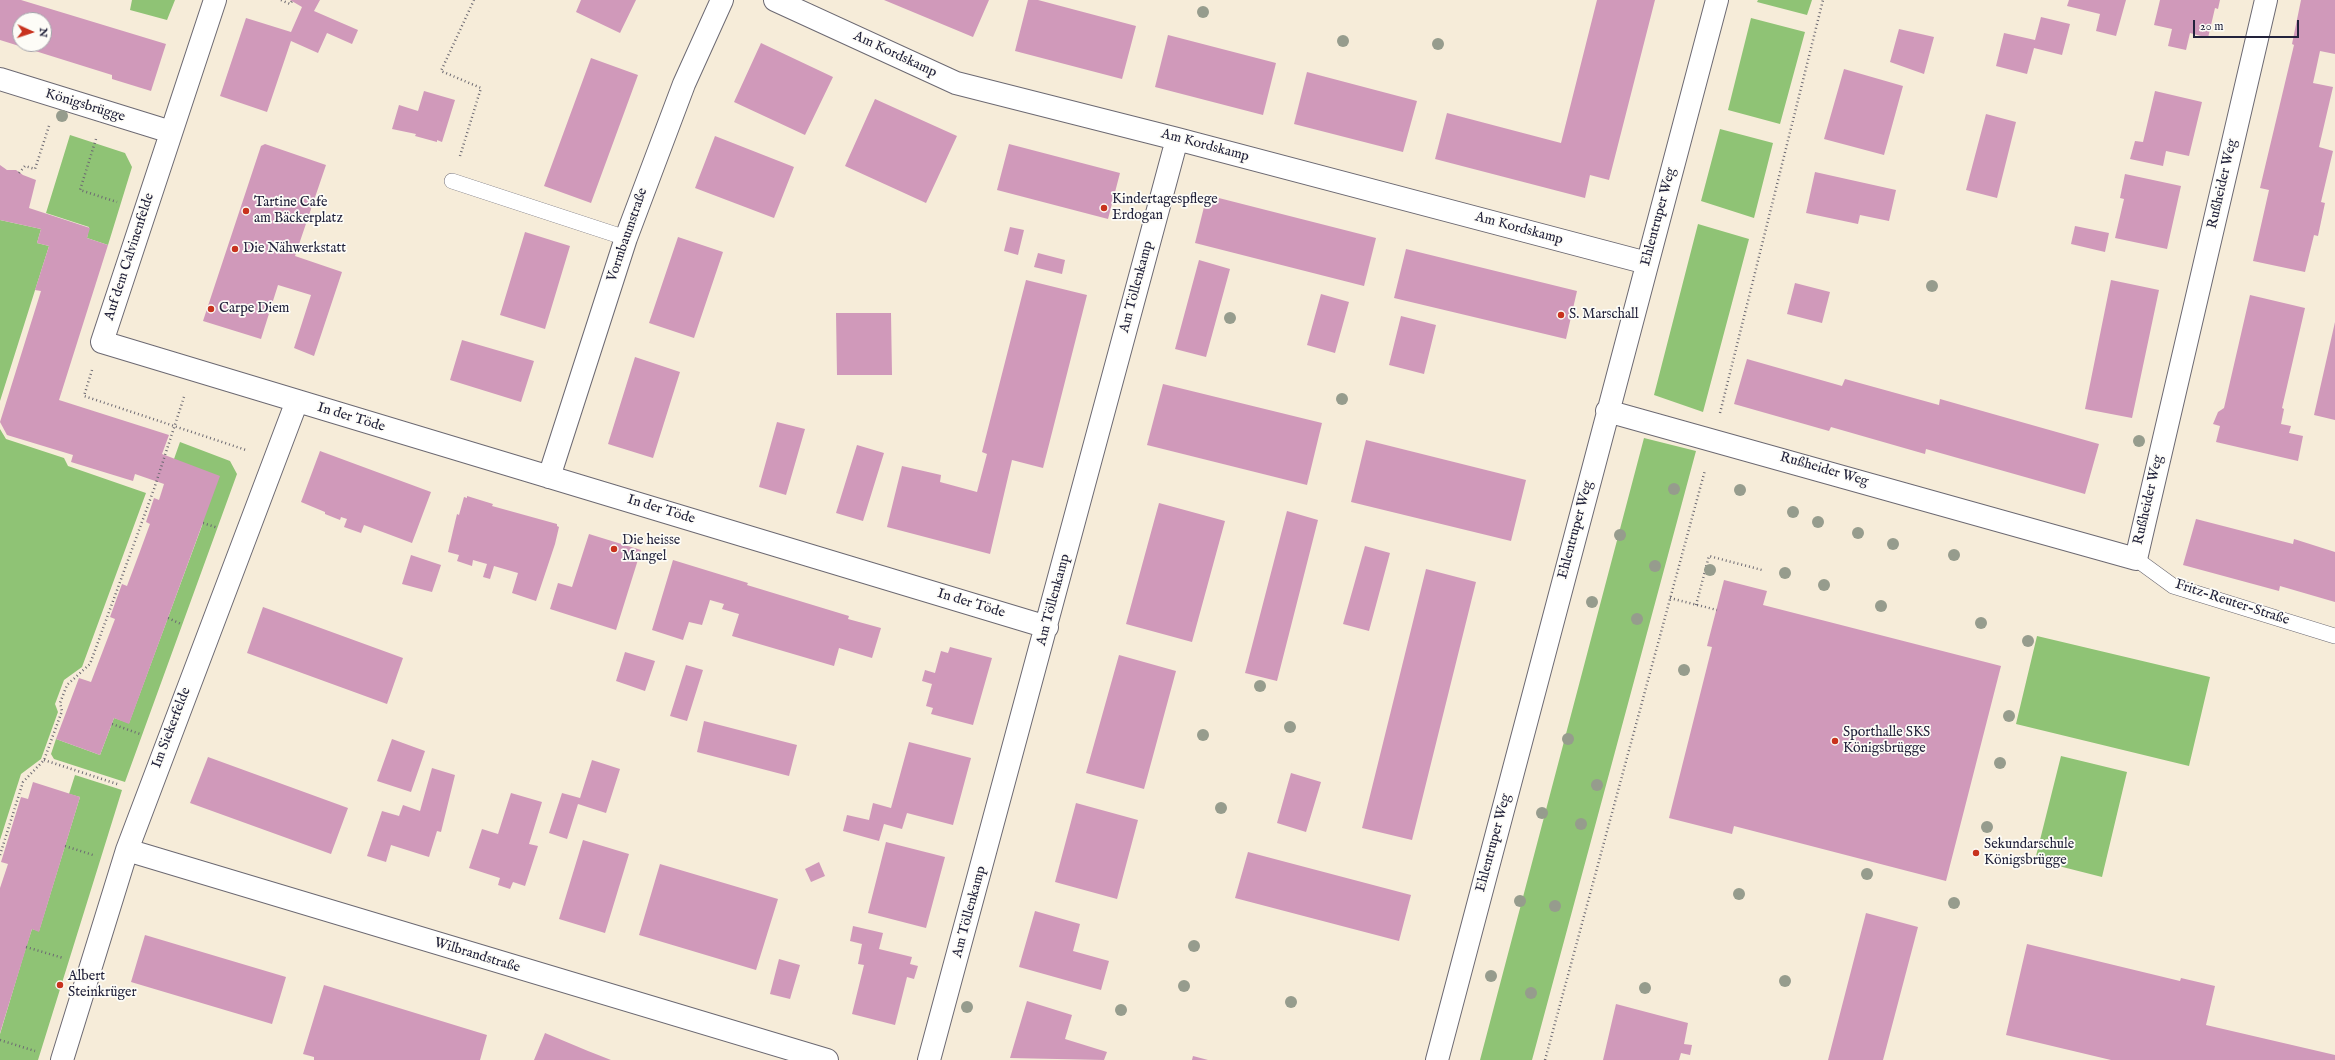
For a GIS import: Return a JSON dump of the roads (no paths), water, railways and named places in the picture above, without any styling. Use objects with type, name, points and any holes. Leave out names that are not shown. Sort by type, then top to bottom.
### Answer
[{"type":"street","name":"Auf dem Calvinenfelde","points":[[215,0],[102,342],[275,394]]},
{"type":"street","name":"Vormbaumstraße","points":[[549,477],[626,238],[684,84],[722,0]]},
{"type":"street","name":"Am Kordskamp","points":[[775,0],[956,83],[1176,139],[1647,263]]},
{"type":"street","name":"Ehlentruper Weg","points":[[1437,1060],[1607,410],[1717,0]]},
{"type":"street","name":"Rußheider Weg","points":[[1607,410],[2136,558],[2266,0]]},
{"type":"street","name":"Königsbrügge","points":[[0,79],[171,132]]},
{"type":"street","name":"Am Töllenkamp","points":[[930,1060],[1176,139]]},
{"type":"street","name":"In der Töde","points":[[275,394],[297,402],[1047,626]]},
{"type":"street","name":"Im Siekerfelde","points":[[62,1060],[127,850],[297,402]]},
{"type":"street","name":"Wilbrandstraße","points":[[127,850],[827,1060]]},
{"type":"lane","points":[[452,181],[626,238]]},
{"type":"lane","name":"Fritz-Reuter-Straße","points":[[2136,558],[2173,586],[2335,636]]},
{"type":"place","name":"Kindertagespflege Erdogan","points":[[1104,208]]},
{"type":"place","name":"Tartine Cafe am Bäckerplatz","points":[[246,211]]},
{"type":"place","name":"Die Nähwerkstatt","points":[[235,249]]},
{"type":"place","name":"Carpe Diem","points":[[211,309]]},
{"type":"place","name":"S. Marschall","points":[[1561,315]]},
{"type":"place","name":"Die heisse Mangel","points":[[614,549]]},
{"type":"place","name":"Sporthalle SKS Königsbrügge","points":[[1835,741]]},
{"type":"place","name":"Sekundarschule Königsbrügge","points":[[1976,853]]},
{"type":"place","name":"Albert Steinkrüger","points":[[60,985]]}]
